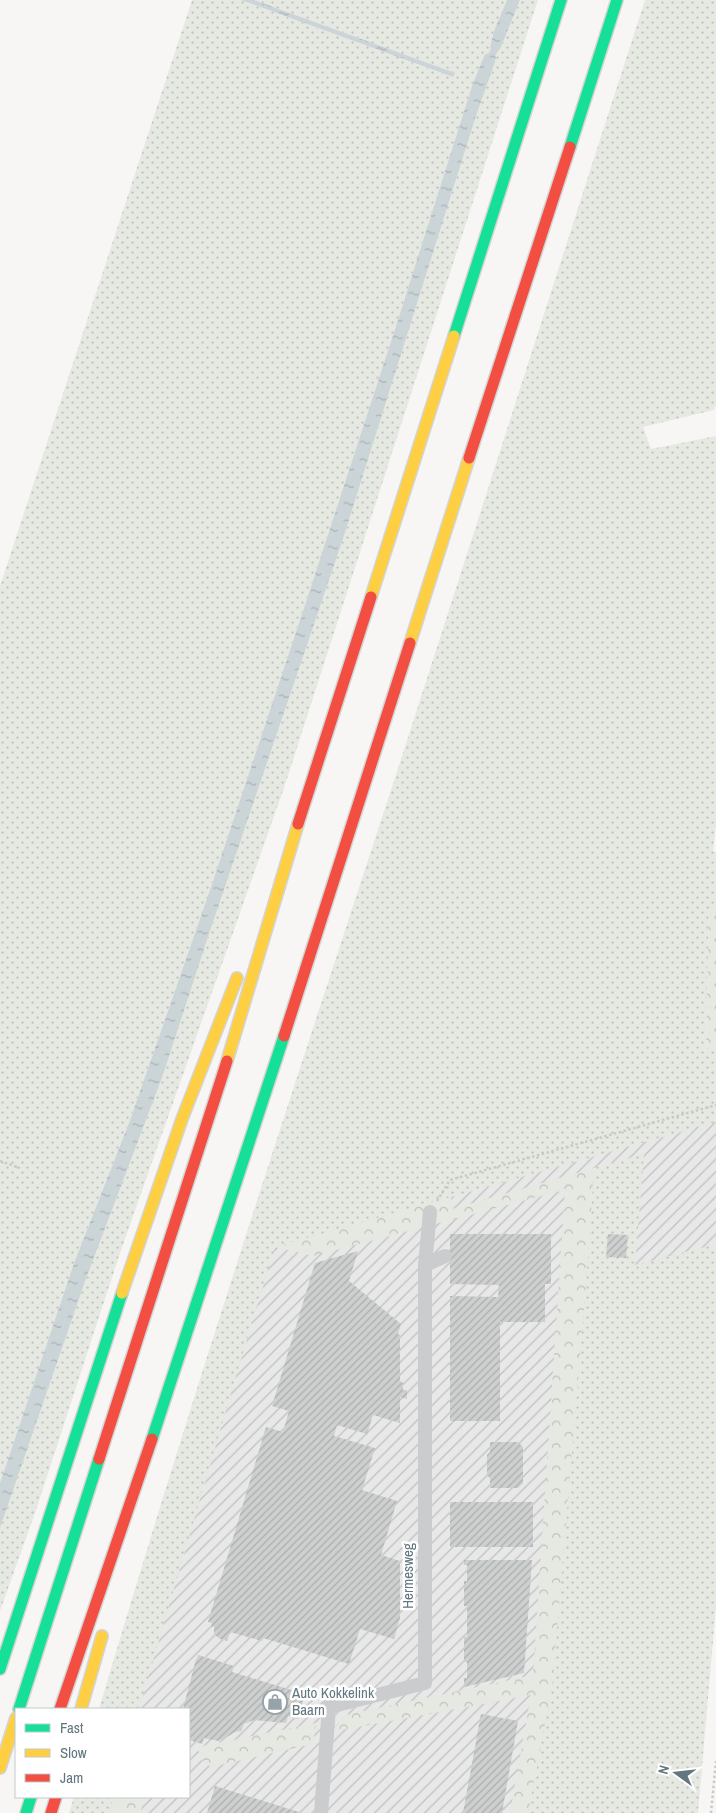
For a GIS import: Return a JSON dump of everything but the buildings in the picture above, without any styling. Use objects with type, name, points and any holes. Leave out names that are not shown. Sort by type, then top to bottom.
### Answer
[{"type":"highway","points":[[19,1708],[225,1066],[284,868],[561,0]]},
{"type":"highway","points":[[60,1708],[178,1366],[617,0]]},
{"type":"highway","points":[[0,1669],[97,1367],[156,1193],[211,1041],[284,868]]},
{"type":"highway","points":[[124,1557],[178,1366]]},
{"type":"highway","points":[[81,1708],[105,1624]]},
{"type":"highway","points":[[0,1768],[15,1721]]},
{"type":"highway","points":[[26,1813],[31,1798]]},
{"type":"highway","points":[[51,1813],[56,1798]]},
{"type":"street","name":"Hermesweg","points":[[321,1813],[330,1707],[425,1683],[425,1265],[430,1212]]},
{"type":"street","points":[[425,1265],[445,1256]]},
{"type":"path","points":[[430,1212],[450,1180],[716,1105]]},
{"type":"path","points":[[0,1161],[20,1168]]},
{"type":"path","points":[[711,1813],[716,1760]]},
{"type":"shaded area","points":[[716,1100],[716,1439],[680,1813],[87,1813],[93,1798],[190,1798],[190,1708],[122,1708],[277,1219]]},
{"type":"green space","points":[[192,0],[241,0],[453,77],[454,73],[254,0],[507,0],[494,31],[489,53],[485,54],[473,83],[396,326],[211,887],[129,1123],[74,1263],[0,1483],[0,586]]},
{"type":"green space","points":[[520,0],[538,0],[284,788],[119,1256],[34,1516],[0,1611],[0,1528],[87,1276],[162,1078],[343,539],[476,116],[496,59],[494,56],[501,47]]},
{"type":"green space","points":[[645,0],[716,0],[716,405],[714,410],[643,427],[651,449],[716,436],[716,826],[713,852],[716,851],[716,909],[709,908],[706,1048],[716,1046],[716,1122],[275,1247],[139,1708],[99,1708],[169,1478],[242,1248]]},
{"type":"green space","points":[[709,907],[716,909],[716,1046],[706,1049]]},
{"type":"green space","points":[[644,1154],[635,1265],[716,1244],[716,1606],[698,1813],[528,1813],[552,1688],[594,1168]]},
{"type":"green space","points":[[594,1168],[552,1688],[528,1813],[510,1813],[531,1695],[331,1732],[345,1715],[533,1675],[565,1190],[313,1256],[275,1247],[451,1197],[452,1209]]},
{"type":"green space","points":[[316,1723],[313,1744],[211,1767],[200,1759],[198,1747]]},
{"type":"green space","points":[[74,1798],[114,1798],[109,1813],[69,1813]]},
{"type":"green space","points":[[114,1798],[145,1798],[140,1813],[109,1813]]},
{"type":"water","points":[[241,0],[254,0],[455,73],[453,77]]},
{"type":"water","points":[[507,0],[520,0],[501,47],[495,56],[495,62],[476,116],[343,539],[162,1078],[87,1276],[0,1528],[0,1483],[74,1263],[129,1123],[211,887],[396,326],[473,83],[485,54],[489,53],[494,31]]},
{"type":"traffic: fast","points":[[454,336],[561,0]]},
{"type":"traffic: fast","points":[[570,147],[617,0]]},
{"type":"traffic: fast","points":[[152,1439],[284,1036]]},
{"type":"traffic: fast","points":[[0,1669],[122,1293]]},
{"type":"traffic: fast","points":[[19,1708],[99,1459]]},
{"type":"traffic: fast","points":[[26,1813],[31,1798]]},
{"type":"traffic: slow","points":[[371,597],[454,336]]},
{"type":"traffic: slow","points":[[410,643],[469,458]]},
{"type":"traffic: slow","points":[[227,1061],[298,824]]},
{"type":"traffic: slow","points":[[122,1293],[182,1119],[237,978]]},
{"type":"traffic: slow","points":[[81,1708],[102,1636]]},
{"type":"traffic: slow","points":[[0,1768],[15,1721]]},
{"type":"traffic: jam","points":[[469,458],[570,147]]},
{"type":"traffic: jam","points":[[298,824],[371,597]]},
{"type":"traffic: jam","points":[[284,1036],[410,643]]},
{"type":"traffic: jam","points":[[99,1459],[227,1061]]},
{"type":"traffic: jam","points":[[60,1708],[152,1439]]},
{"type":"traffic: jam","points":[[51,1813],[56,1798]]},
{"type":"place","name":"Auto Kokkelink Baarn","points":[[275,1702]]}]
